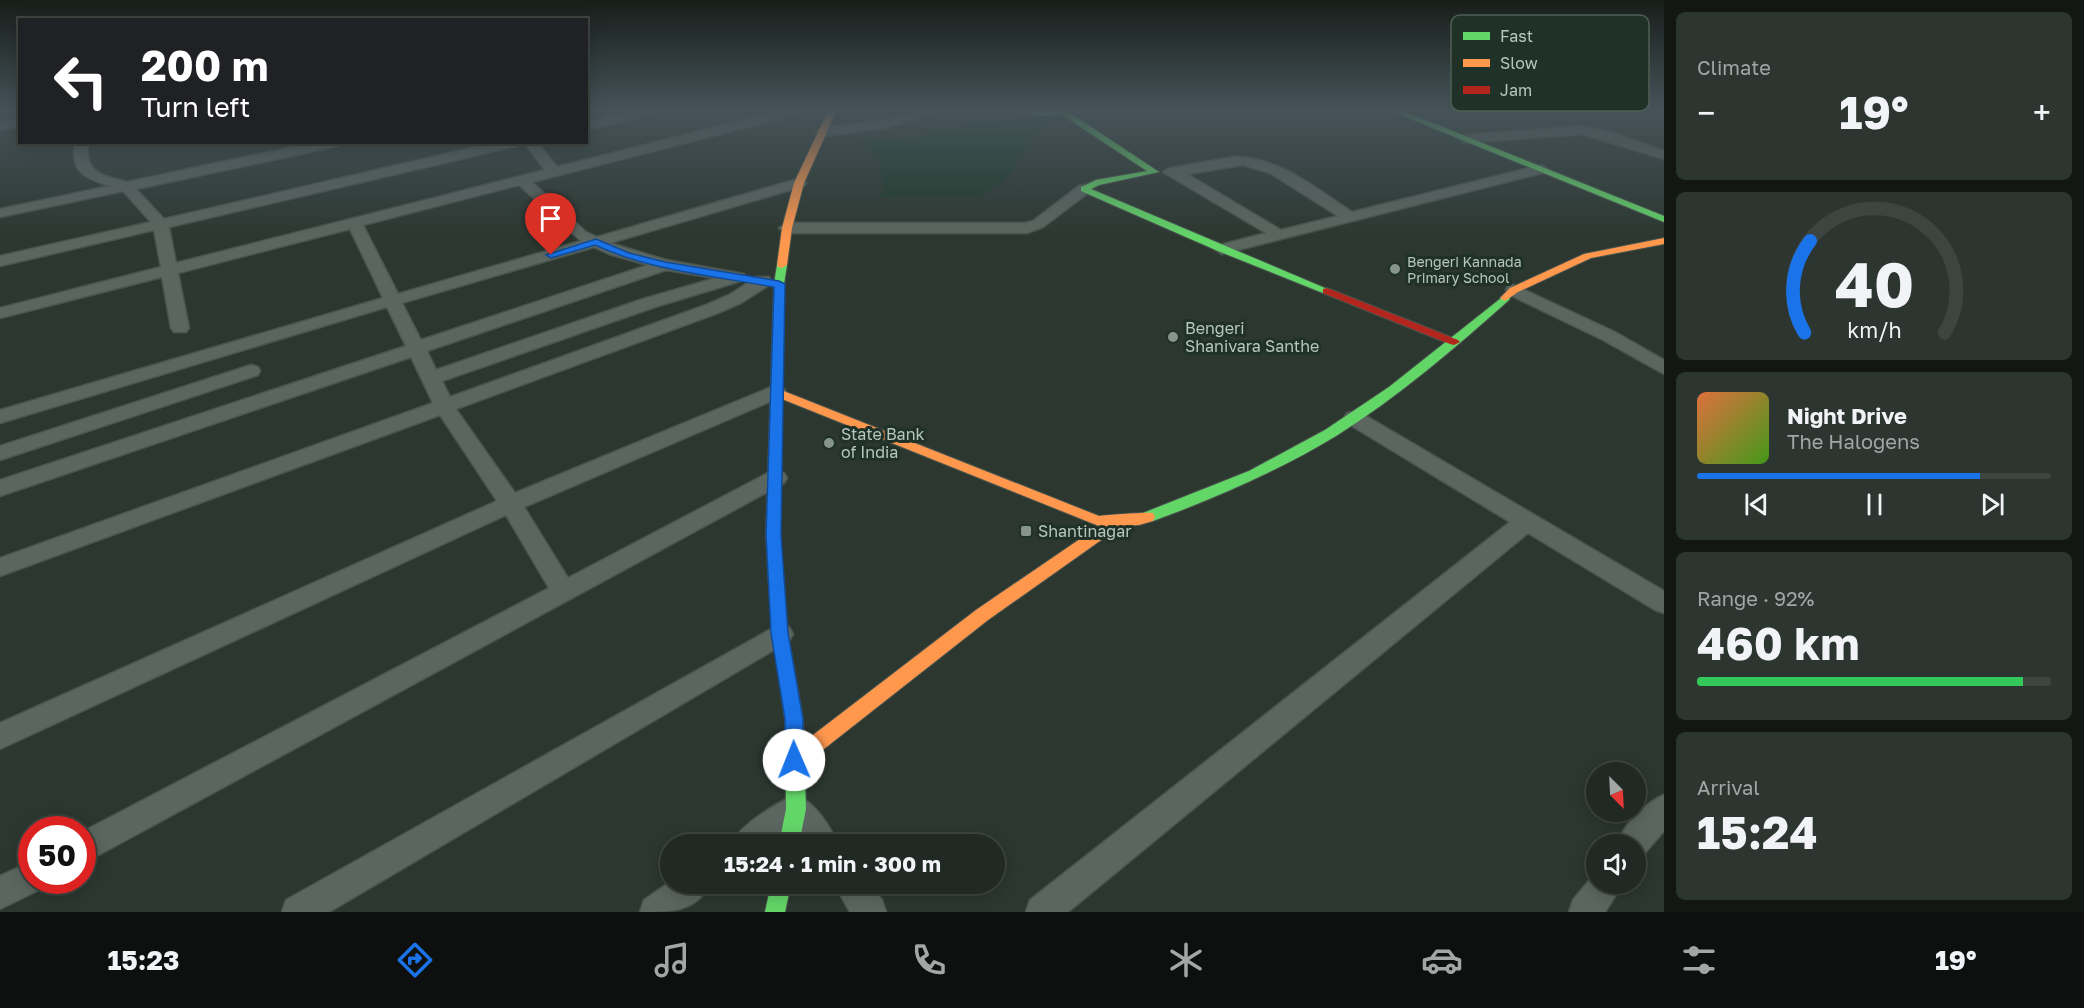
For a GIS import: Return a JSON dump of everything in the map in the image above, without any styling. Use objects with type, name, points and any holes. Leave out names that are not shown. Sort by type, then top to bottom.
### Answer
[{"type":"main road","points":[[791,834],[796,809],[794,719],[780,633],[773,535],[776,478],[776,392],[778,388],[771,283],[799,183],[812,154]]},
{"type":"main road","points":[[1127,154],[1155,172]]},
{"type":"main road","points":[[1502,154],[1660,216]]},
{"type":"main road","points":[[1084,189],[1096,183],[1155,172]]},
{"type":"main road","points":[[1084,189],[1222,249],[1454,342]]},
{"type":"main road","points":[[776,392],[1098,522],[1116,522],[1146,517],[1229,486],[1280,461],[1354,418],[1454,342],[1514,290],[1588,256],[1664,241]]},
{"type":"main road","points":[[794,760],[982,615],[1116,522]]},
{"type":"main road","points":[[775,912],[779,894]]},
{"type":"street","points":[[80,154],[82,166],[94,177],[126,186],[161,224],[167,269],[180,328]]},
{"type":"street","points":[[0,213],[277,154]]},
{"type":"street","points":[[0,261],[466,154]]},
{"type":"street","points":[[539,154],[554,172]]},
{"type":"street","points":[[0,313],[627,154]]},
{"type":"street","points":[[1155,172],[1174,172],[1240,161],[1256,162],[1275,171],[1350,217]]},
{"type":"street","points":[[1222,249],[1541,169]]},
{"type":"street","points":[[1174,172],[1278,234]]},
{"type":"street","points":[[521,180],[581,235],[625,255],[665,265],[771,283]]},
{"type":"street","points":[[0,417],[799,183]]},
{"type":"street","points":[[787,228],[1027,228],[1038,224],[1084,189]]},
{"type":"street","points":[[354,222],[445,407],[512,504],[564,592]]},
{"type":"street","points":[[0,488],[665,265]]},
{"type":"street","points":[[431,378],[649,303],[738,277]]},
{"type":"street","points":[[0,567],[712,309],[771,283]]},
{"type":"street","points":[[1514,290],[1609,336],[1664,368]]},
{"type":"street","points":[[0,453],[251,371]]},
{"type":"street","points":[[0,736],[512,504],[776,392]]},
{"type":"street","points":[[1354,418],[1664,603]]},
{"type":"street","points":[[96,842],[776,478]]},
{"type":"street","points":[[1042,912],[1527,521]]},
{"type":"street","points":[[298,912],[780,633]]},
{"type":"street","points":[[761,834],[796,809],[815,834]]},
{"type":"street","points":[[1641,834],[1664,809]]},
{"type":"street","points":[[0,893],[18,884]]},
{"type":"street","points":[[656,912],[680,894]]},
{"type":"street","points":[[857,894],[870,912]]},
{"type":"street","points":[[1585,912],[1598,894]]},
{"type":"shaded area","points":[[871,154],[1025,154],[1004,181],[979,196],[879,197],[884,192],[879,162]]},
{"type":"traffic: fast","points":[[1127,154],[1155,172],[1096,183],[1084,189],[1222,249],[1327,291]]},
{"type":"traffic: fast","points":[[1501,154],[1664,219]]},
{"type":"traffic: fast","points":[[782,265],[779,284],[773,535],[780,634],[794,719],[796,809],[791,834]]},
{"type":"traffic: fast","points":[[1148,517],[1254,474],[1330,433],[1412,375],[1505,298]]},
{"type":"traffic: fast","points":[[775,912],[779,894]]},
{"type":"traffic: slow","points":[[782,265],[787,228],[799,183],[812,154]]},
{"type":"traffic: slow","points":[[1505,298],[1514,290],[1588,256],[1664,241]]},
{"type":"traffic: slow","points":[[776,392],[1098,521],[1139,520],[1148,517]]},
{"type":"traffic: slow","points":[[794,761],[982,615],[1116,522]]},
{"type":"traffic: jam","points":[[1327,291],[1454,342]]},
{"type":"place","name":"Bengeri Kannada Primary School","points":[[1395,269]]},
{"type":"place","name":"Bengeri Shanivara Santhe","points":[[1173,337]]},
{"type":"place","name":"State Bank of India","points":[[829,443]]},
{"type":"place","name":"Shantinagar","points":[[1026,531]]},
{"type":"route","points":[[551,255],[596,242],[625,255],[665,265],[779,284],[773,535],[780,633],[794,719],[794,760]]}]
